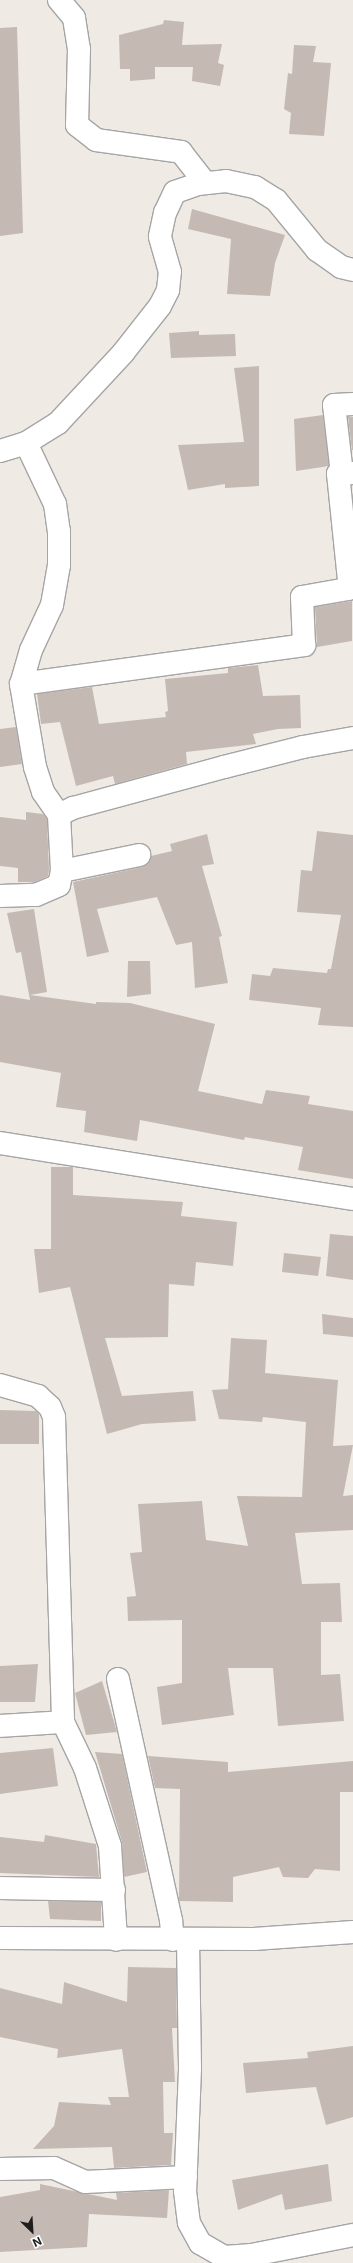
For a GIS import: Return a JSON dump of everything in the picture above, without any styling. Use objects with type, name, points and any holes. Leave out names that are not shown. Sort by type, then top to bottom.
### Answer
[{"type":"street","points":[[59,0],[74,18],[78,49],[77,125],[96,140],[181,152],[205,183]]},
{"type":"street","points":[[0,451],[26,443],[58,423],[84,396],[160,306],[168,290],[170,272],[160,236],[164,213],[175,192],[205,183],[226,181],[255,187],[276,200],[317,250],[341,267],[353,270]]},
{"type":"street","points":[[21,684],[304,645],[302,597],[348,589],[349,580],[338,474],[348,474],[334,405],[353,404]]},
{"type":"street","points":[[0,896],[36,895],[51,890],[59,885],[62,871],[59,815],[43,792],[35,767],[21,684],[31,650],[52,605],[59,566],[59,531],[55,504],[26,443]]},
{"type":"street","points":[[59,815],[73,808],[224,767],[303,747],[353,738]]},
{"type":"street","points":[[62,871],[139,855]]},
{"type":"street","points":[[0,1143],[353,1199]]},
{"type":"street","points":[[0,1385],[38,1396],[50,1407],[54,1417],[63,1722],[85,1768],[110,1846],[116,1940]]},
{"type":"street","points":[[118,1679],[171,1921],[180,1940],[190,2069],[186,2177],[189,2223],[200,2243],[224,2257],[252,2255],[353,2235]]},
{"type":"street","points":[[0,1726],[63,1722]]},
{"type":"street","points":[[0,1888],[114,1890]]},
{"type":"street","points":[[0,1938],[180,1940],[270,1938],[353,1932]]},
{"type":"street","points":[[0,2169],[54,2168],[85,2182],[186,2177]]},
{"type":"building","points":[[164,20],[184,22],[182,45],[222,44],[218,63],[224,65],[220,86],[192,81],[193,67],[155,67],[155,79],[130,81],[130,69],[120,69],[119,35],[163,24]]},
{"type":"building","points":[[17,27],[23,233],[0,236],[0,28]]},
{"type":"building","points":[[294,45],[316,46],[313,62],[331,63],[324,136],[289,134],[291,113],[284,109],[288,73],[292,74]]},
{"type":"building","points":[[192,209],[285,235],[275,263],[270,296],[227,294],[231,239],[188,229]]},
{"type":"building","points":[[199,331],[199,335],[235,334],[236,356],[171,358],[169,333]]},
{"type":"building","points":[[259,366],[259,486],[225,488],[225,484],[188,490],[178,445],[244,442],[234,368]]},
{"type":"building","points":[[323,415],[329,466],[296,471],[294,419]]},
{"type":"building","points":[[348,417],[353,417],[353,450],[352,450]]},
{"type":"building","points":[[352,601],[352,641],[317,647],[315,607]]},
{"type":"building","points":[[258,665],[263,696],[300,695],[301,728],[278,729],[253,734],[256,744],[186,752],[187,764],[115,784],[113,776],[76,786],[60,722],[41,724],[37,694],[92,687],[99,724],[166,717],[165,712],[168,711],[165,679],[228,673],[228,668]]},
{"type":"building","points":[[16,727],[22,764],[0,767],[0,729]]},
{"type":"building","points":[[26,812],[43,814],[47,819],[48,876],[35,882],[18,882],[18,868],[0,866],[0,817],[26,820]]},
{"type":"building","points":[[317,831],[353,835],[353,1027],[318,1025],[321,1008],[249,1000],[252,974],[270,976],[273,968],[327,973],[328,969],[331,969],[341,915],[297,912],[301,870],[312,871]]},
{"type":"building","points":[[207,834],[214,864],[202,866],[222,936],[219,937],[228,983],[195,988],[192,942],[176,945],[157,897],[97,909],[109,952],[87,957],[73,882],[142,867],[148,864],[151,856],[172,851],[170,844]]},
{"type":"building","points":[[34,909],[47,992],[30,995],[96,1004],[96,1002],[130,1003],[215,1024],[198,1091],[262,1104],[266,1090],[310,1096],[308,1104],[353,1111],[353,1179],[298,1170],[303,1147],[245,1137],[244,1140],[140,1120],[137,1141],[84,1132],[86,1111],[56,1107],[61,1073],[0,1062],[0,995],[30,1000],[21,952],[16,953],[7,913]]},
{"type":"building","points":[[128,961],[150,961],[151,994],[127,997]]},
{"type":"building","points":[[51,1167],[73,1167],[73,1195],[183,1202],[181,1216],[237,1222],[233,1266],[196,1262],[194,1286],[169,1284],[168,1337],[105,1338],[122,1396],[193,1391],[196,1421],[142,1424],[107,1434],[70,1287],[39,1293],[34,1249],[51,1249]]},
{"type":"building","points":[[330,1234],[353,1236],[353,1280],[326,1276]]},
{"type":"building","points":[[284,1253],[321,1257],[318,1276],[282,1272]]},
{"type":"building","points":[[322,1314],[353,1318],[353,1337],[323,1334]]},
{"type":"building","points":[[231,1338],[267,1340],[265,1373],[338,1380],[333,1446],[353,1445],[343,1496],[353,1495],[353,1530],[295,1533],[302,1584],[340,1583],[342,1622],[321,1622],[321,1675],[340,1674],[344,1721],[278,1726],[273,1668],[228,1668],[234,1715],[162,1725],[157,1687],[182,1683],[182,1620],[128,1621],[127,1597],[136,1596],[130,1553],[142,1552],[138,1504],[202,1501],[206,1540],[248,1546],[237,1496],[302,1497],[306,1422],[263,1417],[262,1422],[219,1419],[212,1390],[228,1389]]},
{"type":"building","points":[[0,1410],[36,1411],[39,1414],[39,1444],[0,1444]]},
{"type":"building","points":[[38,1664],[35,1702],[0,1702],[0,1666]]},
{"type":"building","points":[[102,1681],[117,1732],[86,1735],[75,1693]]},
{"type":"building","points":[[53,1748],[58,1786],[0,1794],[0,1753]]},
{"type":"building","points":[[95,1752],[122,1754],[147,1872],[124,1877],[122,1842]]},
{"type":"building","points":[[148,1756],[228,1762],[228,1772],[353,1761],[353,1792],[340,1792],[340,1871],[315,1869],[308,1878],[283,1877],[279,1867],[233,1877],[233,1902],[179,1901],[180,1789],[155,1788]]},
{"type":"building","points":[[45,1835],[96,1844],[99,1877],[0,1873],[0,1837],[44,1842]]},
{"type":"building","points":[[48,1901],[101,1902],[101,1921],[50,1919]]},
{"type":"building","points":[[128,1967],[176,1968],[177,2028],[172,2028],[175,2082],[163,2082],[164,2133],[173,2133],[171,2165],[114,2168],[112,2147],[33,2149],[54,2126],[59,2102],[111,2105],[108,2097],[129,2097],[122,2049],[57,2058],[58,2049],[0,2037],[0,1988],[62,2004],[64,1982],[127,2002]]},
{"type":"building","points":[[353,2046],[353,2117],[326,2125],[316,2087],[246,2093],[243,2063],[308,2058],[307,2052]]},
{"type":"building","points":[[328,2164],[332,2201],[285,2210],[282,2194],[238,2210],[232,2180]]},
{"type":"building","points":[[40,2184],[117,2200],[116,2193],[169,2190],[167,2218],[89,2214],[87,2247],[0,2252],[0,2197],[40,2190]]}]
